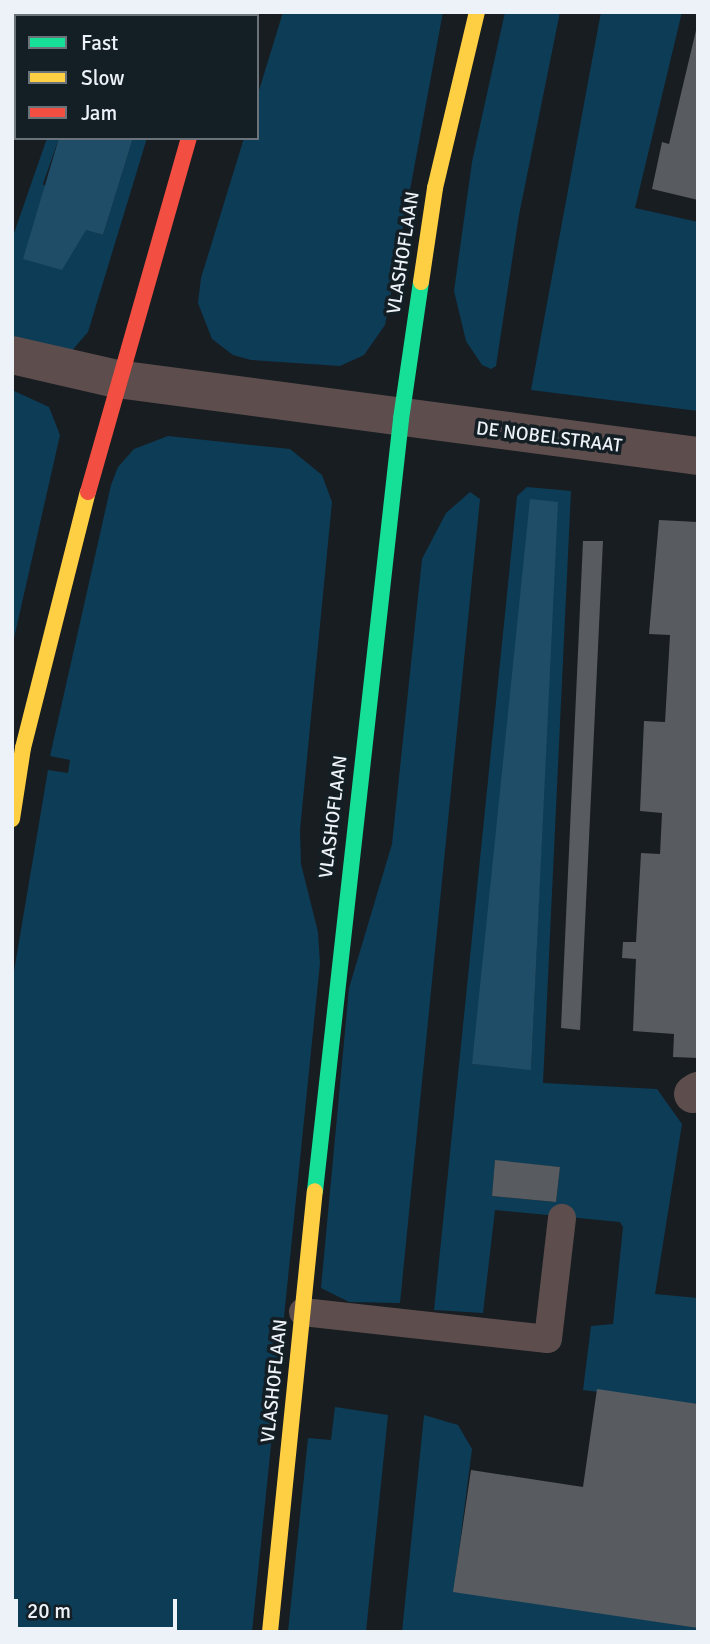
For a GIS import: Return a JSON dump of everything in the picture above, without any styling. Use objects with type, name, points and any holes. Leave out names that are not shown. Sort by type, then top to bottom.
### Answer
[{"type":"street","name":"VLASHOFLAAN","points":[[271,1632],[303,1312],[401,419],[435,188],[477,12]]},
{"type":"street","points":[[12,819],[23,748],[117,379],[188,140]]},
{"type":"street","name":"DE NOBELSTRAAT","points":[[12,355],[117,379],[401,419],[698,456]]},
{"type":"lane","points":[[303,1312],[548,1339],[562,1218]]},
{"type":"shaded area","points":[[283,12],[443,12],[385,325],[364,355],[340,366],[251,360],[233,355],[212,339],[198,303],[201,278],[243,140],[259,140],[259,90]]},
{"type":"shaded area","points":[[505,12],[560,12],[519,215],[496,366],[491,369],[482,365],[466,341],[454,291],[472,162]]},
{"type":"shaded area","points":[[601,12],[682,12],[635,208],[698,222],[698,411],[531,390]]},
{"type":"shaded area","points":[[46,140],[58,140],[43,184],[86,230],[103,235],[132,140],[146,140],[88,332],[70,353],[12,347],[12,239]]},
{"type":"shaded area","points":[[58,140],[132,140],[103,235],[86,230],[62,270],[23,259]]},
{"type":"shaded area","points":[[12,390],[49,407],[60,435],[12,647]]},
{"type":"shaded area","points":[[168,436],[290,449],[322,475],[332,502],[300,830],[301,864],[318,932],[320,963],[252,1632],[12,1632],[12,983],[48,770],[68,773],[70,760],[50,756],[111,485],[118,467],[134,449]]},
{"type":"shaded area","points":[[527,487],[571,491],[543,1083],[657,1089],[682,1124],[655,1294],[698,1298],[698,1404],[583,1390],[591,1326],[613,1324],[623,1227],[620,1222],[495,1210],[483,1313],[434,1310],[517,496]],"holes":[[[557,501],[531,1069],[472,1064]],[[495,1161],[560,1167],[556,1202],[492,1196]]]},
{"type":"shaded area","points":[[470,492],[480,499],[400,1303],[349,1302],[321,1288],[349,988],[392,844],[422,559],[446,513]]},
{"type":"shaded area","points":[[530,499],[558,502],[531,1070],[472,1064]]},
{"type":"shaded area","points":[[335,1407],[388,1415],[366,1632],[288,1632],[308,1438],[331,1440]]},
{"type":"shaded area","points":[[424,1415],[458,1425],[472,1449],[454,1589],[698,1628],[698,1632],[402,1632]]},
{"type":"building","points":[[698,22],[698,200],[652,189],[662,142],[669,144]]},
{"type":"building","points":[[659,520],[698,522],[698,1058],[673,1057],[674,1034],[633,1031],[636,959],[622,958],[623,942],[636,942],[641,853],[660,854],[662,813],[640,811],[644,721],[665,722],[670,635],[649,634]]},
{"type":"building","points":[[583,541],[603,541],[580,1030],[561,1028]]},
{"type":"building","points":[[495,1160],[560,1167],[556,1202],[492,1196]]},
{"type":"building","points":[[597,1389],[698,1404],[698,1628],[453,1592],[471,1470],[583,1487]]},
{"type":"traffic: fast","points":[[315,1191],[401,419],[421,282]]},
{"type":"traffic: slow","points":[[421,282],[435,188],[477,12]]},
{"type":"traffic: slow","points":[[12,819],[23,748],[88,492]]},
{"type":"traffic: slow","points":[[270,1632],[315,1191]]},
{"type":"traffic: jam","points":[[88,492],[188,140]]}]
